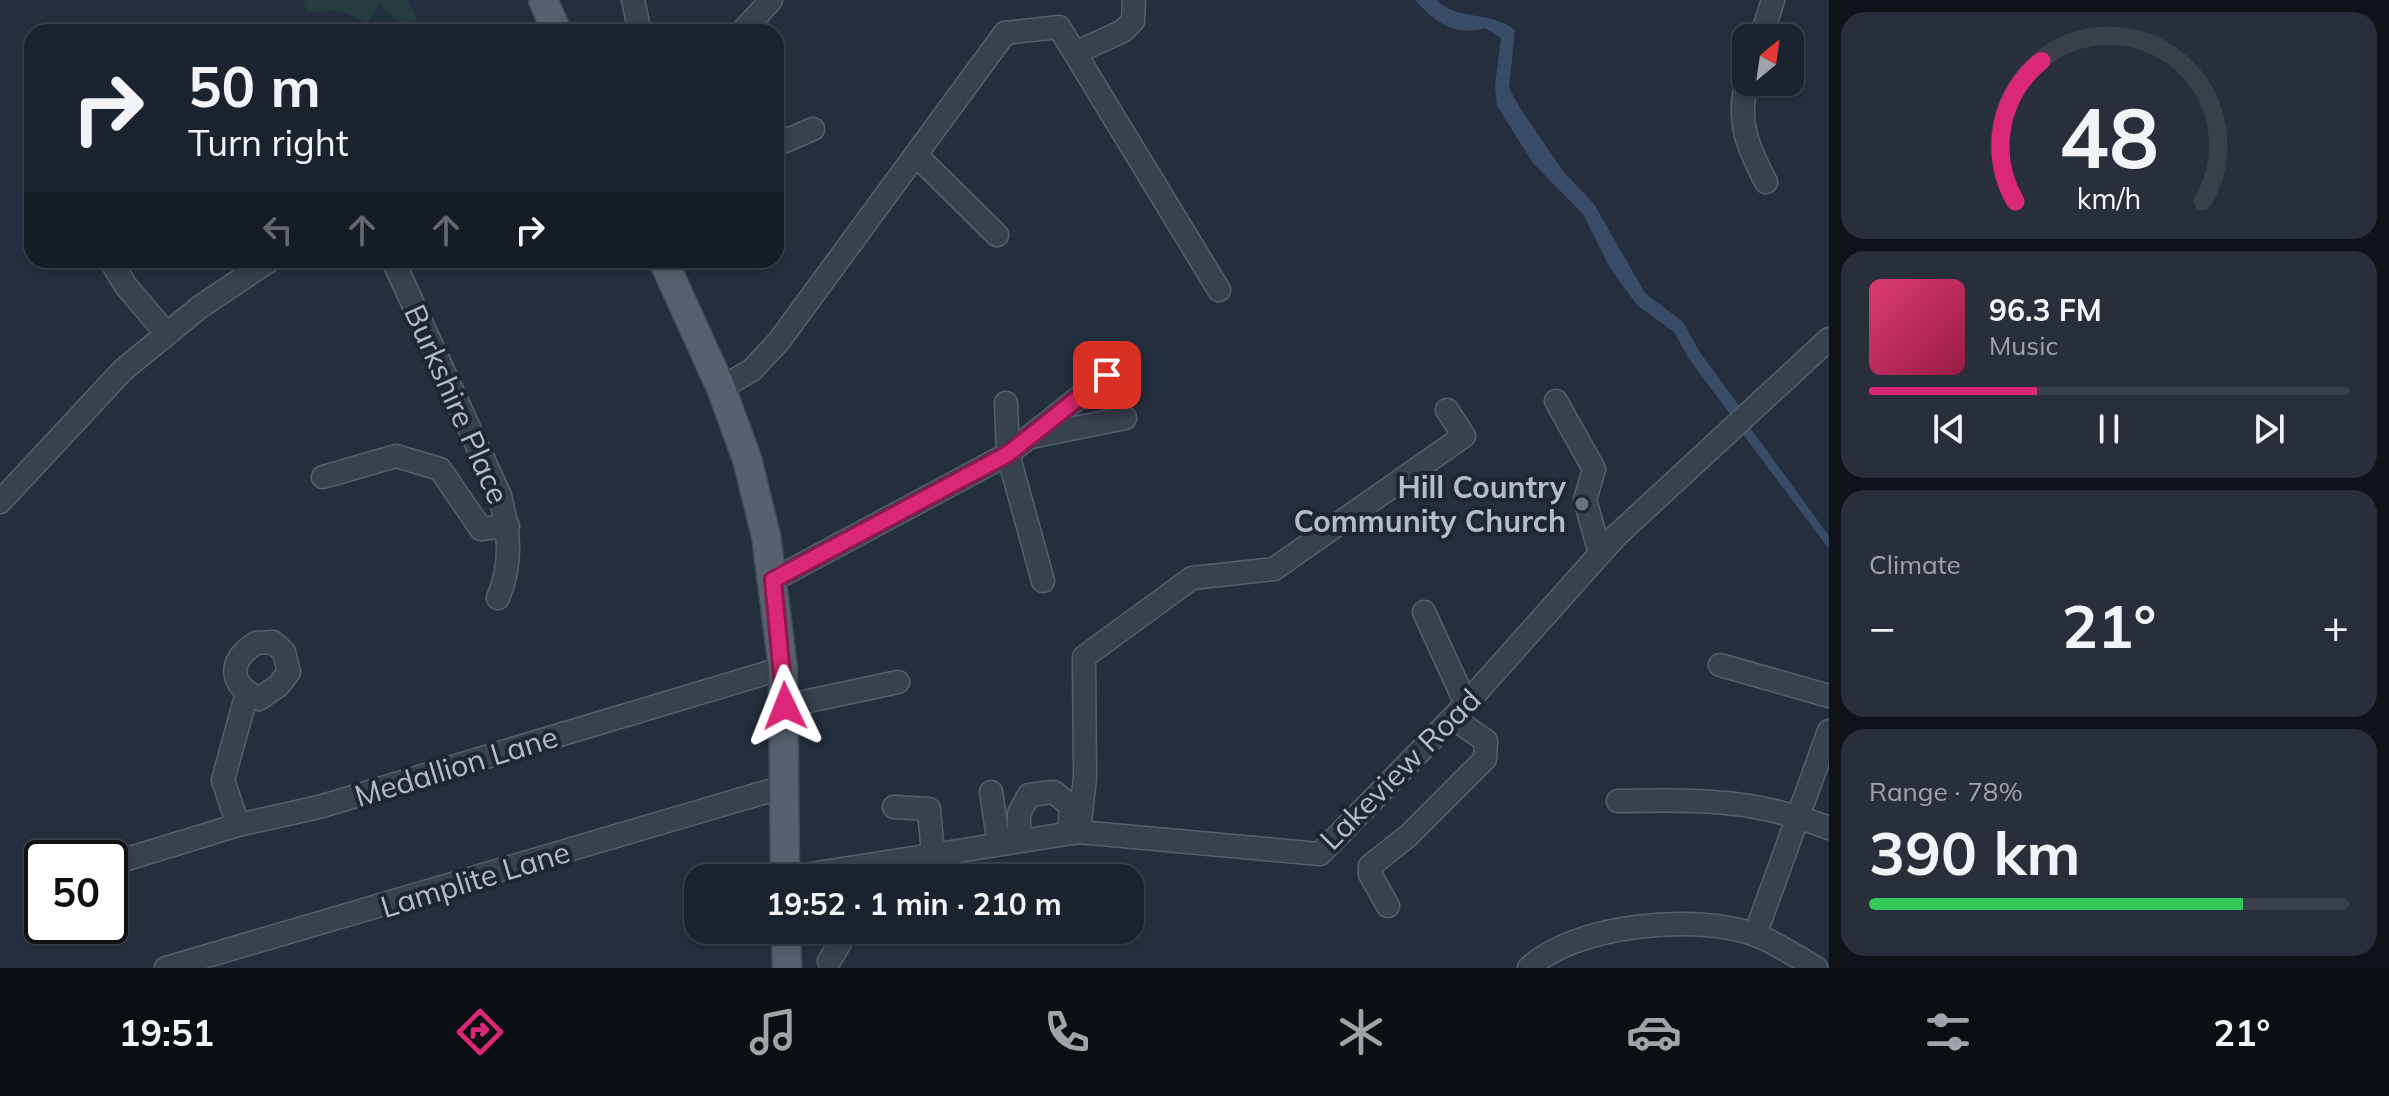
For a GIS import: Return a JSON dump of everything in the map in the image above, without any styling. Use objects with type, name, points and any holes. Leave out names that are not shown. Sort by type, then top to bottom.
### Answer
[{"type":"main road","points":[[543,0],[554,24]]},
{"type":"main road","points":[[667,268],[721,388],[756,492],[773,580],[783,668],[785,864]]},
{"type":"main road","points":[[786,944],[787,968]]},
{"type":"street","points":[[633,0],[638,24]]},
{"type":"street","points":[[749,24],[771,0]]},
{"type":"street","points":[[1075,53],[1123,31],[1133,21],[1134,0]]},
{"type":"street","points":[[1765,24],[1773,0]]},
{"type":"street","points":[[721,388],[752,370],[779,341],[1005,33],[1059,27],[1219,290]]},
{"type":"street","points":[[1745,96],[1742,112],[1745,142],[1766,182]]},
{"type":"street","points":[[784,142],[813,129]]},
{"type":"street","points":[[916,155],[997,235]]},
{"type":"street","points":[[115,268],[126,286],[166,333]]},
{"type":"street","points":[[0,502],[114,379],[166,333],[259,268]]},
{"type":"street","name":"Burkshire Place","points":[[397,268],[500,496],[508,526],[508,565],[498,598]]},
{"type":"street","name":"Lakeview Road","points":[[892,864],[1074,832],[1320,854],[1460,711],[1600,553],[1829,339]]},
{"type":"street","points":[[773,580],[1008,454],[1107,375]]},
{"type":"street","points":[[1556,401],[1594,469],[1585,500],[1600,553]]},
{"type":"street","points":[[1006,403],[1008,454],[1043,581]]},
{"type":"street","points":[[1074,832],[1085,777],[1084,657],[1192,578],[1274,569],[1464,436],[1447,410]]},
{"type":"street","points":[[1026,437],[1125,418]]},
{"type":"street","points":[[323,477],[396,456],[440,469],[481,529],[508,526]]},
{"type":"street","points":[[1388,906],[1370,874],[1370,866],[1408,836],[1485,759],[1486,741],[1460,711],[1424,612]]},
{"type":"street","points":[[1720,665],[1829,696]]},
{"type":"street","name":"Medallion Lane","points":[[128,859],[238,825],[319,807],[783,668]]},
{"type":"street","points":[[785,706],[898,682]]},
{"type":"street","points":[[238,825],[223,780],[247,693]]},
{"type":"street","points":[[1755,935],[1829,731]]},
{"type":"street","name":"Lamplite Lane","points":[[166,968],[783,787]]},
{"type":"street","points":[[991,792],[1009,843]]},
{"type":"street","points":[[1009,843],[1029,795],[1054,792],[1071,806],[1074,832]]},
{"type":"street","points":[[1618,801],[1722,800],[1799,816],[1829,828]]},
{"type":"street","points":[[894,807],[929,809],[933,855]]},
{"type":"street","points":[[1529,968],[1542,955],[1565,946],[1637,927],[1697,926],[1755,935],[1816,968]]},
{"type":"street","points":[[829,961],[839,944]]},
{"type":"green space","points":[[303,0],[408,0],[417,20],[402,24],[379,5],[368,23],[340,11],[307,12]]},
{"type":"water","points":[[1415,0],[1436,0],[1455,11],[1496,20],[1515,30],[1509,88],[1520,108],[1563,171],[1594,204],[1645,293],[1683,322],[1699,351],[1742,410],[1733,418],[1689,359],[1674,332],[1637,305],[1610,268],[1583,214],[1533,163],[1497,106],[1495,86],[1501,38],[1485,28],[1464,31],[1446,26]]},
{"type":"water","points":[[1746,422],[1829,536],[1829,549],[1739,429]]},
{"type":"place","name":"Hill Country Community Church","points":[[1582,504]]},
{"type":"route","points":[[785,706],[773,580],[822,557],[1008,454],[1107,375]]}]
